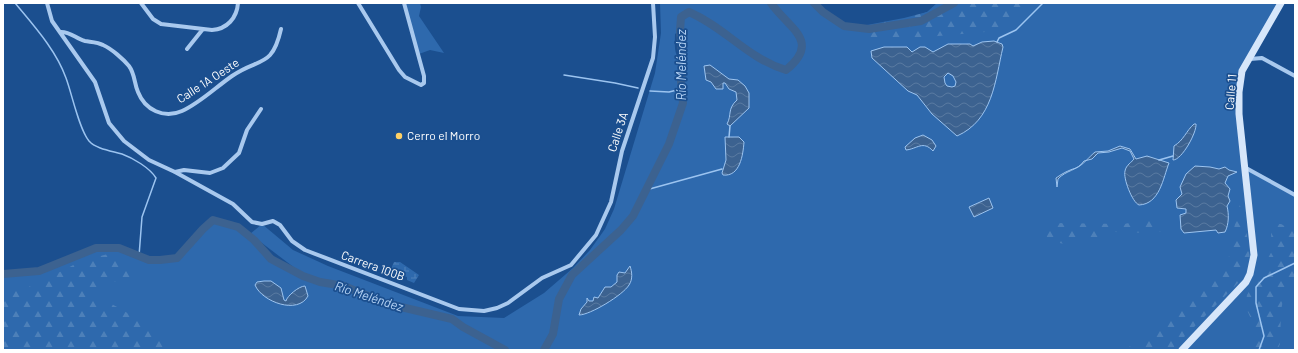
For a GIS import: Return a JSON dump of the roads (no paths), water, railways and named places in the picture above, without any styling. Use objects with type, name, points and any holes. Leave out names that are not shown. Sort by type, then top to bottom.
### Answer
[{"type":"street","name":"Carrera 100B","points":[[46,3],[51,19],[95,82],[107,118],[116,133],[138,153],[154,163],[175,172],[233,204],[252,222],[262,224],[273,222],[280,225],[292,241],[305,250],[459,309],[484,311],[497,308],[508,303],[542,278],[571,265],[576,260]]},
{"type":"street","points":[[141,3],[153,19],[161,24],[203,30],[218,29],[228,24],[235,15],[238,3]]},
{"type":"street","points":[[358,3],[405,77],[421,85],[424,84],[424,76],[404,3]]},
{"type":"street","name":"Calle 3A","points":[[576,260],[596,236],[611,202],[622,151],[653,58],[655,37],[653,3]]},
{"type":"street","name":"Calle 11","points":[[1182,350],[1246,282],[1250,274],[1254,255],[1246,168],[1239,114],[1239,92],[1242,71],[1281,3]]},
{"type":"street","points":[[187,48],[203,30]]},
{"type":"street","name":"Calle 1A Oeste","points":[[60,32],[67,32],[84,41],[102,44],[123,60],[133,73],[139,96],[150,109],[166,114],[176,113],[189,107],[238,72],[271,55],[278,46],[281,30]]},
{"type":"street","points":[[1257,46],[1262,58]]},
{"type":"street","points":[[1250,59],[1262,58],[1295,76]]},
{"type":"street","points":[[175,172],[181,170],[210,173],[222,168],[239,153],[248,130],[261,109]]},
{"type":"street","points":[[1246,168],[1271,184],[1295,195]]},
{"type":"water","points":[[994,41],[1002,44],[1003,47],[994,86],[985,110],[978,120],[969,129],[957,136],[932,114],[917,95],[908,91],[872,58],[871,51],[884,47],[907,47],[912,52],[920,47],[925,47],[933,52],[948,44],[970,44],[973,46],[982,42]],"holes":[[[948,73],[953,76],[956,82],[955,86],[947,86],[944,77]]]},
{"type":"water","points":[[710,65],[729,79],[738,80],[745,86],[749,93],[749,108],[730,126],[727,124],[732,106],[737,100],[736,92],[729,89],[725,83],[723,83],[723,89],[716,89],[711,82],[706,80],[704,66]]},
{"type":"water","points":[[1194,124],[1196,124],[1196,128],[1188,145],[1181,156],[1173,160],[1174,146]]},
{"type":"water","points":[[923,135],[932,140],[936,146],[933,151],[926,146],[906,150],[905,147],[915,138]]},
{"type":"water","points":[[725,137],[739,137],[744,142],[740,164],[733,173],[729,175],[723,175],[722,173],[726,160]]},
{"type":"water","points":[[1120,146],[1130,149],[1136,159],[1147,156],[1169,163],[1160,189],[1156,195],[1146,204],[1139,205],[1131,195],[1125,179],[1126,169],[1134,159],[1130,151],[1122,148],[1109,152],[1098,153],[1092,159],[1086,160],[1095,152],[1108,151]]},
{"type":"water","points":[[1195,166],[1219,169],[1225,167],[1229,170],[1237,172],[1228,176],[1225,183],[1230,189],[1228,196],[1230,201],[1227,206],[1228,219],[1225,232],[1218,233],[1216,230],[1184,233],[1181,229],[1180,215],[1186,213],[1186,209],[1177,208],[1176,200],[1182,194],[1180,187],[1186,174]]},
{"type":"water","points":[[1076,168],[1058,179],[1057,187],[1056,178],[1066,172]]},
{"type":"water","points":[[989,198],[993,208],[974,217],[969,207]]},
{"type":"water","points":[[630,266],[632,278],[626,289],[613,299],[591,312],[579,315],[581,309],[587,302],[587,298],[589,301],[593,301],[594,297],[598,298],[605,287],[611,287],[617,282],[617,275],[619,272],[625,273]]},
{"type":"water","points":[[271,281],[281,288],[284,300],[286,301],[294,292],[303,286],[305,286],[308,296],[303,302],[296,305],[280,304],[265,297],[255,285],[257,282]]},
{"type":"waterway","points":[[15,3],[37,29],[62,68],[82,128],[89,141],[100,148],[131,158],[146,167],[156,178],[142,217],[139,256]]},
{"type":"waterway","name":"Río Meléndez","points":[[544,350],[553,334],[559,299],[572,275],[621,230],[633,216],[669,144],[683,103],[681,81],[683,64],[680,31],[681,17],[689,12],[714,26],[748,51],[772,65],[786,70],[796,60],[801,51],[802,43],[793,28],[771,3]]},
{"type":"waterway","name":"Río Meléndez","points":[[814,3],[823,12],[844,26],[869,29],[921,21],[954,3]]},
{"type":"waterway","points":[[997,42],[999,38],[1016,30],[1043,3]]},
{"type":"waterway","points":[[564,75],[638,88]]},
{"type":"waterway","points":[[650,91],[669,92],[681,89]]},
{"type":"waterway","points":[[729,137],[730,126]]},
{"type":"waterway","points":[[1159,160],[1173,156]]},
{"type":"waterway","points":[[646,190],[722,169]]},
{"type":"waterway","name":"Río Meléndez","points":[[3,274],[39,271],[96,248],[119,248],[149,260],[177,258],[213,220],[238,227],[254,240],[271,259],[303,276],[320,282],[344,286],[384,303],[452,319],[463,327],[505,350]]},
{"type":"waterway","points":[[1259,350],[1264,336],[1256,303],[1256,287],[1264,278],[1295,263]]},
{"type":"place","name":"Cerro el Morro","points":[[399,136]]}]
